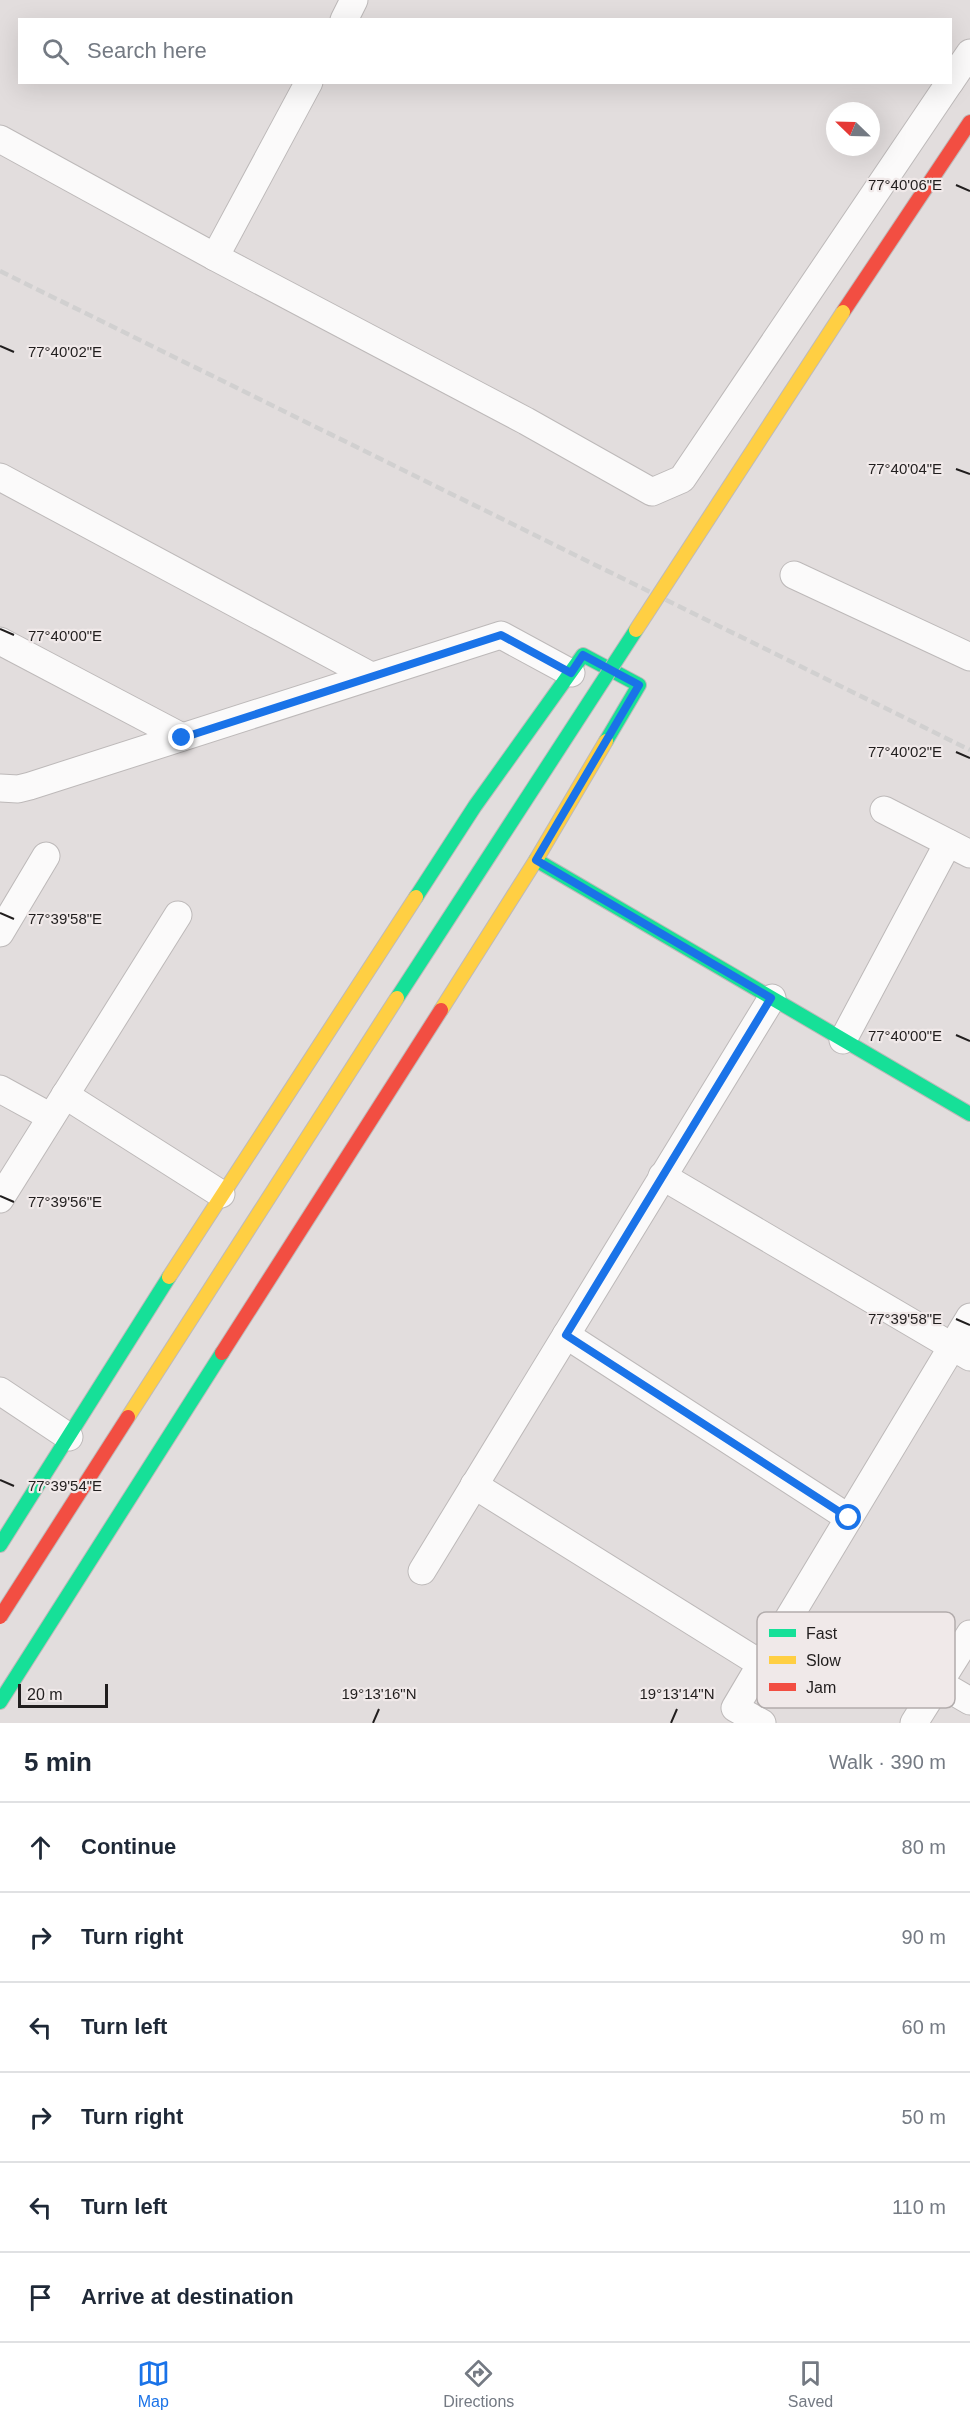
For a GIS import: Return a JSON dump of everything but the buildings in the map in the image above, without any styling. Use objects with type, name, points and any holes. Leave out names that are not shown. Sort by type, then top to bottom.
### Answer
[{"type":"main road","points":[[0,1617],[443,926],[843,312],[970,122]]},
{"type":"main road","points":[[0,1545],[221,1194],[475,806],[583,655],[639,685],[536,860],[0,1702]]},
{"type":"main road","points":[[536,860],[970,1114]]},
{"type":"street","points":[[345,18],[354,0]]},
{"type":"street","points":[[952,79],[970,53]]},
{"type":"street","points":[[215,257],[308,84]]},
{"type":"street","points":[[0,140],[215,257],[526,421],[652,492],[682,479],[949,84]]},
{"type":"street","points":[[0,477],[371,676]]},
{"type":"street","points":[[794,576],[970,657]]},
{"type":"street","points":[[0,788],[18,789],[501,635],[571,673]]},
{"type":"street","points":[[0,641],[182,738]]},
{"type":"street","points":[[843,1040],[959,849],[884,810]]},
{"type":"street","points":[[0,933],[46,856]]},
{"type":"street","points":[[0,1199],[178,915]]},
{"type":"street","points":[[422,1570],[771,998]]},
{"type":"street","points":[[0,1089],[58,1106],[221,1194]]},
{"type":"street","points":[[662,1176],[961,1352]]},
{"type":"street","points":[[792,1612],[849,1518],[961,1352],[970,1317]]},
{"type":"street","points":[[566,1335],[849,1518]]},
{"type":"street","points":[[0,1391],[69,1437]]},
{"type":"street","points":[[474,1485],[757,1662]]},
{"type":"street","points":[[955,1658],[970,1634]]},
{"type":"street","points":[[757,1671],[731,1715],[762,1723]]},
{"type":"street","points":[[955,1692],[970,1701]]},
{"type":"street","points":[[914,1723],[923,1708]]},
{"type":"railway","points":[[0,271],[970,750]]},
{"type":"traffic: fast","points":[[397,998],[636,630]]},
{"type":"traffic: fast","points":[[416,897],[475,806],[583,655],[639,685],[606,741]]},
{"type":"traffic: fast","points":[[536,860],[970,1114]]},
{"type":"traffic: fast","points":[[0,1545],[169,1277]]},
{"type":"traffic: fast","points":[[0,1702],[222,1353]]},
{"type":"traffic: slow","points":[[636,630],[843,312]]},
{"type":"traffic: slow","points":[[441,1010],[536,860],[606,741]]},
{"type":"traffic: slow","points":[[169,1277],[416,897]]},
{"type":"traffic: slow","points":[[128,1417],[397,998]]},
{"type":"traffic: jam","points":[[843,312],[970,122]]},
{"type":"traffic: jam","points":[[222,1353],[441,1010]]},
{"type":"traffic: jam","points":[[0,1617],[128,1417]]},
{"type":"route","points":[[182,738],[501,635],[571,673],[583,655],[639,685],[536,860],[771,998],[566,1335],[849,1518]]}]
